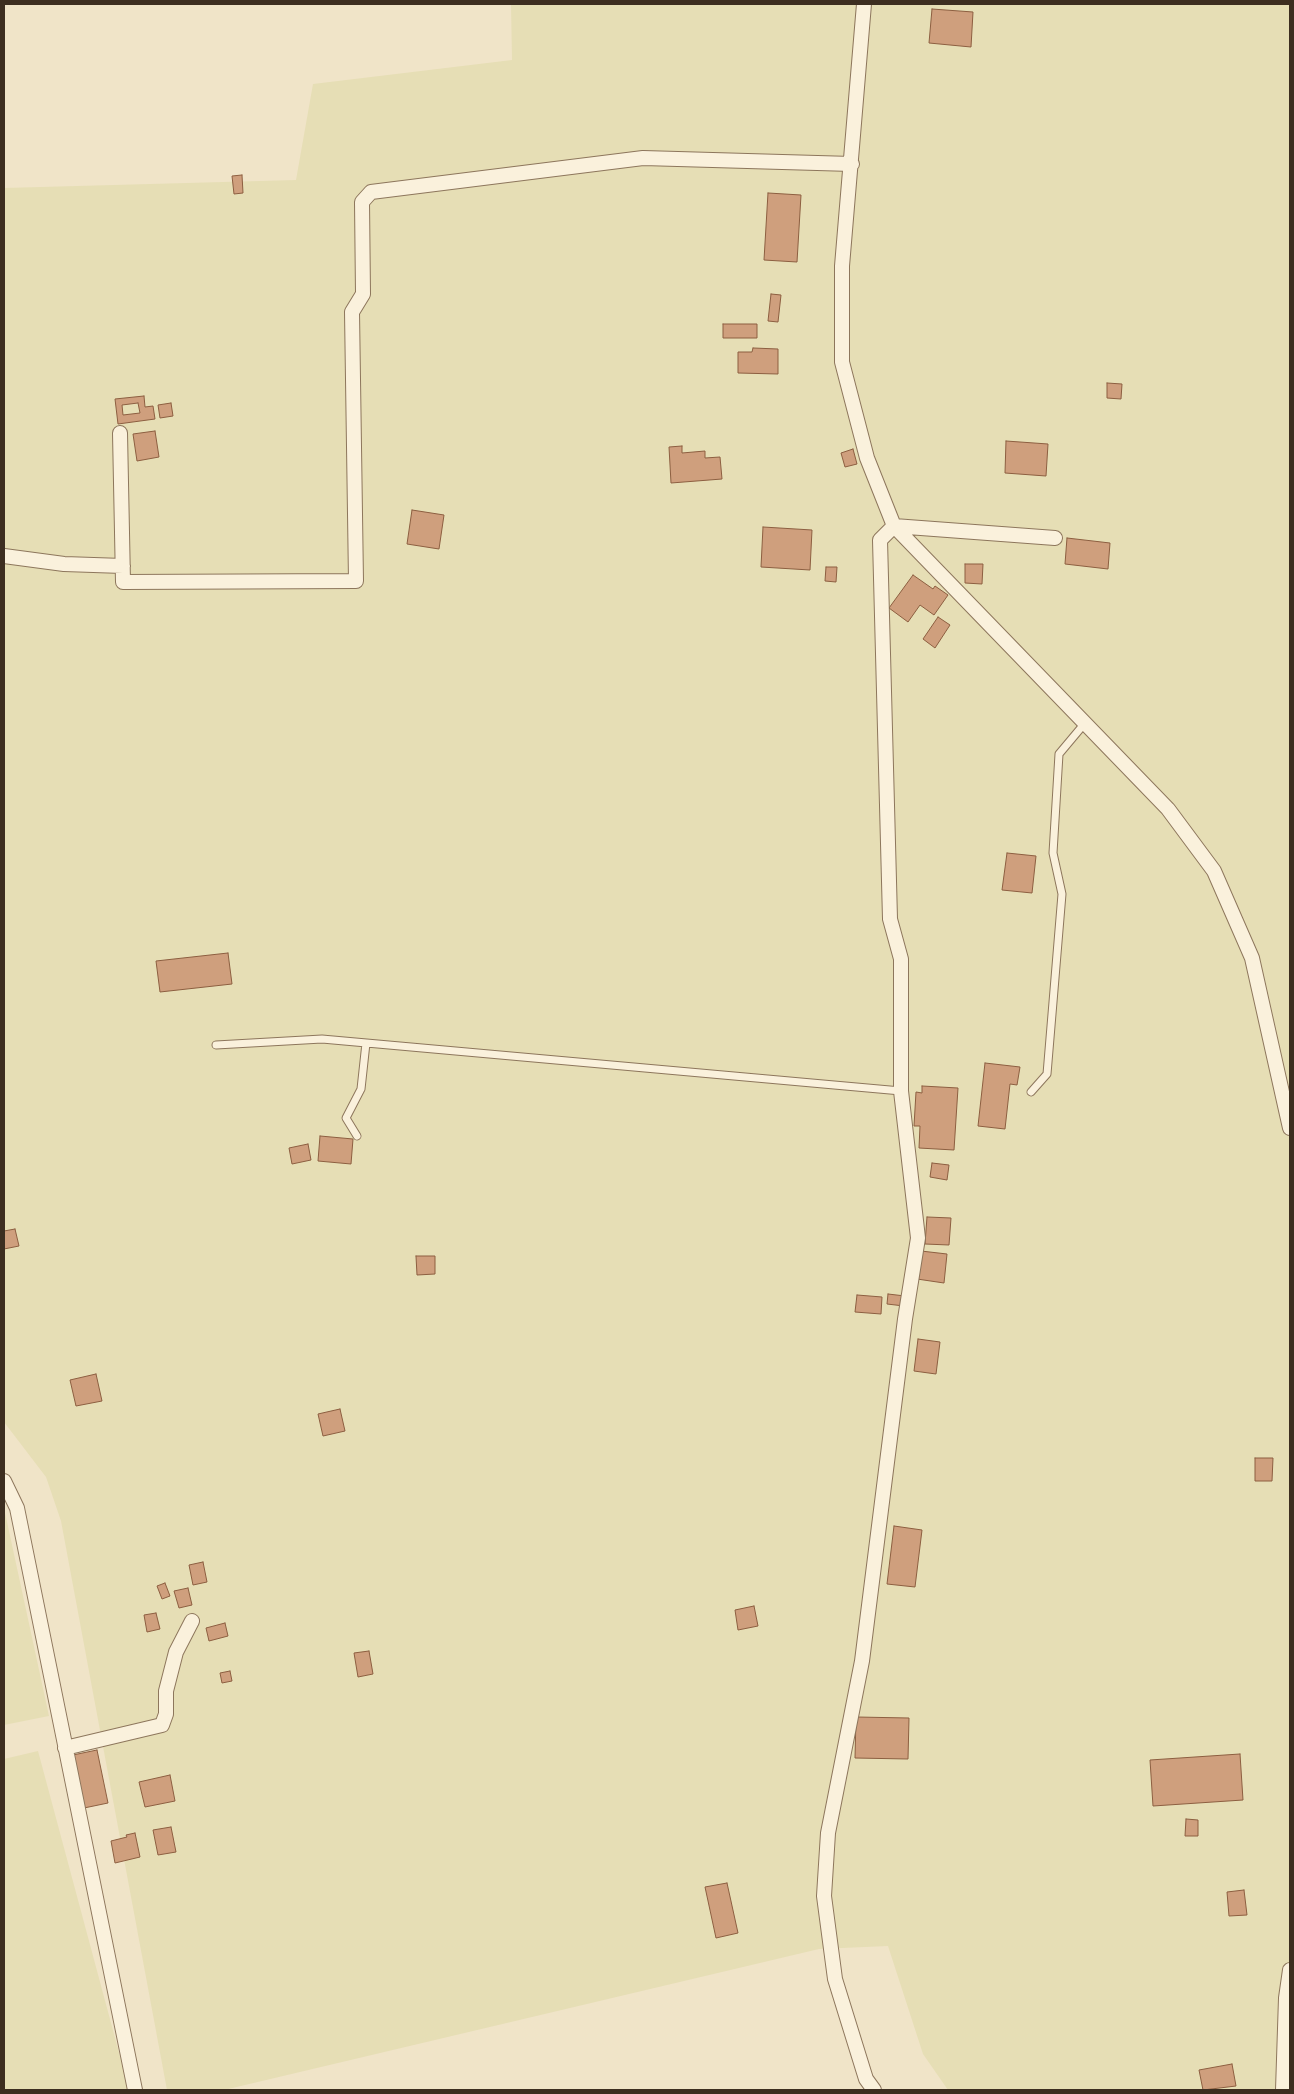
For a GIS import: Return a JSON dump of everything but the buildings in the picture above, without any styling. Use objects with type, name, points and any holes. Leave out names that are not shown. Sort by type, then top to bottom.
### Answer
[{"type":"street","points":[[864,4],[842,266],[842,362],[867,458],[894,526],[1168,809],[1214,871],[1252,958],[1290,1128]]},
{"type":"street","points":[[120,433],[123,582],[356,581],[352,312],[363,294],[362,202],[370,192],[643,158],[852,164]]},
{"type":"street","points":[[874,2090],[866,2079],[835,1978],[824,1896],[828,1833],[862,1661],[905,1318],[918,1238],[901,1091],[901,959],[890,919],[880,540],[894,526],[1055,538]]},
{"type":"street","points":[[4,556],[64,564],[123,566]]},
{"type":"street","points":[[4,1482],[17,1508],[135,2090]]},
{"type":"street","points":[[65,1748],[162,1725],[166,1714],[166,1691],[176,1652],[192,1621]]},
{"type":"street","points":[[1283,2090],[1286,1998],[1290,1970]]},
{"type":"lane","points":[[1031,1092],[1047,1074],[1062,894],[1053,853],[1059,754],[1085,723]]},
{"type":"lane","points":[[216,1045],[322,1039],[901,1091]]},
{"type":"lane","points":[[357,1136],[346,1118],[361,1089],[366,1043]]},
{"type":"shaded area","points":[[511,4],[1290,4],[1290,2090],[948,2090],[923,2054],[888,1946],[819,1949],[224,2090],[167,2090],[61,1521],[46,1477],[4,1422],[4,188],[296,180],[313,84],[512,60]]},
{"type":"shaded area","points":[[4,1508],[49,1716],[4,1725]]},
{"type":"shaded area","points":[[38,1751],[129,2090],[4,2090],[4,1759]]}]
